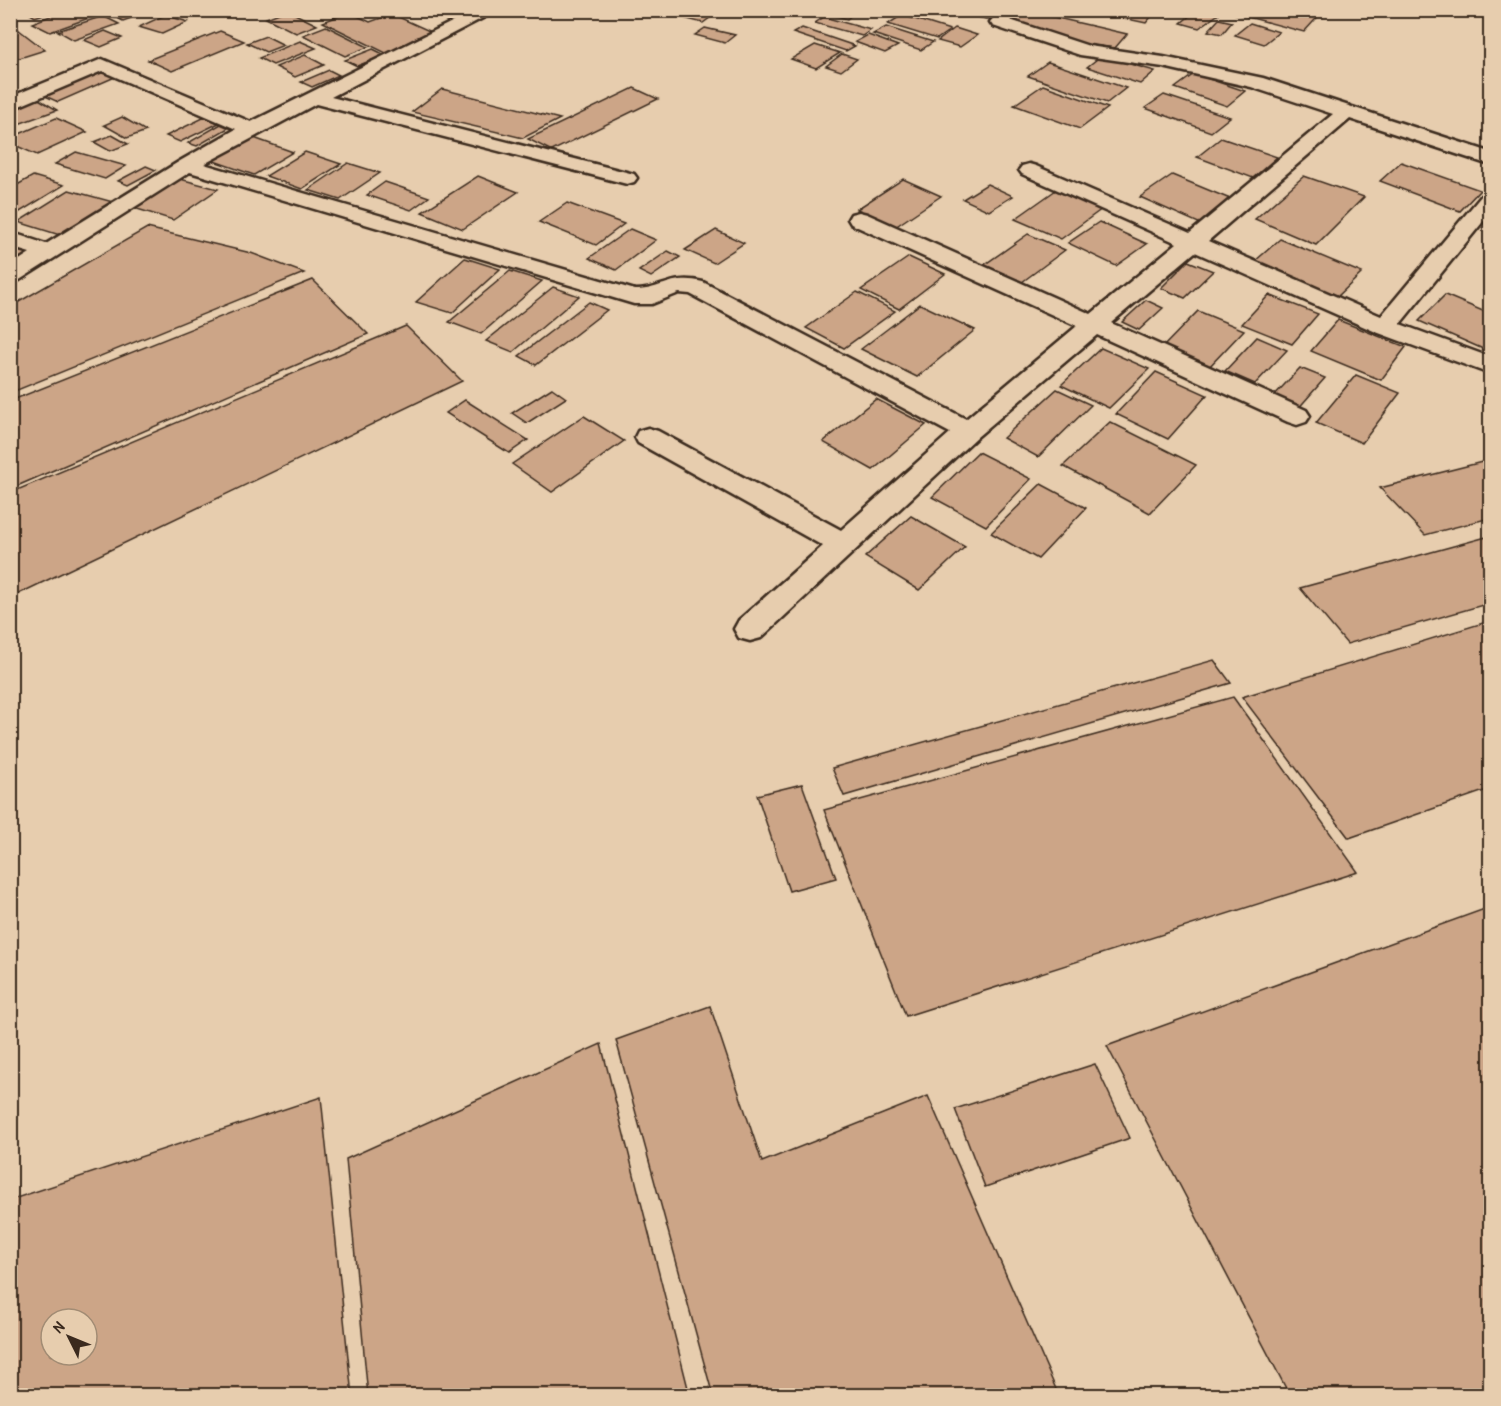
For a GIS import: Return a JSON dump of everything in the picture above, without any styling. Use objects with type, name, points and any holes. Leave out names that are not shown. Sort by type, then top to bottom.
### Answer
[{"type":"street","points":[[10,276],[187,165],[251,129],[490,10]]},
{"type":"street","points":[[1010,10],[999,22],[1086,51],[1163,62],[1256,82],[1491,159]]},
{"type":"street","points":[[10,104],[102,64],[251,129]]},
{"type":"street","points":[[314,98],[627,178]]},
{"type":"street","points":[[750,629],[968,431],[1348,111]]},
{"type":"street","points":[[187,165],[634,297],[652,297],[676,286],[695,287],[968,431]]},
{"type":"street","points":[[1029,170],[1385,327],[1491,366]]},
{"type":"street","points":[[1385,327],[1491,200]]},
{"type":"street","points":[[859,219],[1297,416]]},
{"type":"street","points":[[10,239],[49,252]]},
{"type":"street","points":[[648,436],[843,544]]},
{"type":"building","points":[[24,10],[56,10],[35,17]]},
{"type":"building","points":[[66,10],[111,10],[50,32],[32,23]]},
{"type":"building","points":[[119,10],[149,12],[123,21],[109,14]]},
{"type":"building","points":[[287,10],[317,25],[296,33],[266,18]]},
{"type":"building","points":[[834,10],[858,10],[847,19],[829,14]]},
{"type":"building","points":[[963,10],[1023,10],[1127,34],[1115,48],[1076,43],[997,18],[986,19],[960,13]]},
{"type":"building","points":[[1129,10],[1157,10],[1146,23],[1123,18]]},
{"type":"building","points":[[1197,10],[1211,10],[1220,13],[1199,28],[1181,23]]},
{"type":"building","points":[[1222,10],[1324,10],[1304,32]]},
{"type":"building","points":[[687,11],[711,17],[703,23],[679,17]]},
{"type":"building","points":[[349,12],[370,22],[392,14],[436,34],[388,54],[323,22]]},
{"type":"building","points":[[165,15],[188,22],[162,34],[139,27]]},
{"type":"building","points":[[902,15],[950,30],[937,39],[888,24]]},
{"type":"building","points":[[103,16],[119,24],[74,40],[58,31]]},
{"type":"building","points":[[824,17],[871,30],[862,36],[815,23]]},
{"type":"building","points":[[1219,19],[1232,22],[1222,34],[1208,31]]},
{"type":"building","points":[[10,23],[45,50],[10,61]]},
{"type":"building","points":[[1250,23],[1279,32],[1264,44],[1235,35]]},
{"type":"building","points":[[326,26],[368,47],[345,56],[303,35]]},
{"type":"building","points":[[886,27],[933,42],[921,50],[873,34]]},
{"type":"building","points":[[705,28],[735,35],[725,43],[695,35]]},
{"type":"building","points":[[802,28],[855,46],[846,51],[793,33]]},
{"type":"building","points":[[955,28],[977,35],[960,47],[938,41]]},
{"type":"building","points":[[105,31],[122,38],[101,47],[84,40]]},
{"type":"building","points":[[220,31],[244,41],[172,71],[148,60]]},
{"type":"building","points":[[868,35],[898,46],[885,53],[855,42]]},
{"type":"building","points":[[266,36],[284,45],[266,52],[247,43]]},
{"type":"building","points":[[300,41],[316,48],[273,65],[259,58]]},
{"type":"building","points":[[815,45],[840,53],[816,68],[791,59]]},
{"type":"building","points":[[373,49],[385,55],[357,66],[345,60]]},
{"type":"building","points":[[842,54],[857,59],[841,71],[826,66]]},
{"type":"building","points":[[305,55],[324,65],[295,77],[276,67]]},
{"type":"building","points":[[1101,56],[1155,71],[1140,84],[1087,67]]},
{"type":"building","points":[[1048,62],[1126,88],[1107,103],[1028,76]]},
{"type":"building","points":[[98,70],[115,77],[58,102],[41,94]]},
{"type":"building","points":[[329,70],[339,75],[312,87],[301,82]]},
{"type":"building","points":[[1194,74],[1245,91],[1227,106],[1175,88]]},
{"type":"building","points":[[1043,85],[1108,108],[1080,129],[1014,105]]},
{"type":"building","points":[[634,88],[658,99],[552,151],[528,139]]},
{"type":"building","points":[[442,89],[560,119],[523,138],[412,112]]},
{"type":"building","points":[[1164,95],[1230,117],[1211,132],[1145,108]]},
{"type":"building","points":[[37,98],[57,110],[10,127],[10,108]]},
{"type":"building","points":[[122,117],[146,131],[127,138],[104,125]]},
{"type":"building","points":[[205,117],[219,123],[180,142],[166,136]]},
{"type":"building","points":[[56,118],[87,132],[37,155],[10,143],[10,138]]},
{"type":"building","points":[[221,124],[230,127],[197,146],[188,143]]},
{"type":"building","points":[[112,135],[128,144],[110,151],[94,142]]},
{"type":"building","points":[[251,137],[293,152],[254,175],[211,160]]},
{"type":"building","points":[[1221,138],[1277,157],[1253,178],[1197,157]]},
{"type":"building","points":[[76,152],[126,166],[105,179],[55,164]]},
{"type":"building","points":[[305,152],[341,164],[302,189],[266,176]]},
{"type":"building","points":[[1401,162],[1480,190],[1460,211],[1380,181]]},
{"type":"building","points":[[348,163],[380,173],[340,200],[308,190]]},
{"type":"building","points":[[146,166],[156,170],[128,185],[118,181]]},
{"type":"building","points":[[1172,175],[1235,201],[1203,225],[1140,197]]},
{"type":"building","points":[[33,176],[64,185],[10,218],[10,189]]},
{"type":"building","points":[[478,176],[518,192],[463,229],[422,212]]},
{"type":"building","points":[[1304,176],[1364,197],[1316,245],[1255,219]]},
{"type":"building","points":[[180,179],[218,189],[173,220],[134,208]]},
{"type":"building","points":[[903,179],[941,196],[895,227],[857,209]]},
{"type":"building","points":[[385,182],[429,197],[411,210],[367,195]]},
{"type":"building","points":[[987,184],[1013,196],[989,211],[963,199]]},
{"type":"building","points":[[69,190],[113,202],[63,236],[18,222]]},
{"type":"building","points":[[1056,190],[1102,209],[1061,239],[1015,219]]},
{"type":"building","points":[[567,203],[624,224],[596,245],[539,222]]},
{"type":"building","points":[[1099,222],[1147,244],[1116,266],[1068,243]]},
{"type":"building","points":[[147,228],[251,253],[304,273],[10,393],[10,307]]},
{"type":"building","points":[[630,229],[656,240],[616,270],[589,258]]},
{"type":"building","points":[[716,230],[744,243],[714,263],[685,250]]},
{"type":"building","points":[[1028,234],[1065,250],[1014,288],[977,270]]},
{"type":"building","points":[[1280,239],[1362,273],[1337,297],[1254,262]]},
{"type":"building","points":[[10,249],[31,252],[10,268]]},
{"type":"building","points":[[668,251],[680,257],[651,277],[639,271]]},
{"type":"building","points":[[909,257],[945,274],[899,309],[861,290]]},
{"type":"building","points":[[465,258],[500,269],[452,313],[416,302]]},
{"type":"building","points":[[1188,261],[1213,271],[1185,298],[1161,288]]},
{"type":"building","points":[[510,271],[542,281],[481,334],[449,322]]},
{"type":"building","points":[[313,280],[368,334],[10,489],[10,401]]},
{"type":"building","points":[[553,287],[579,296],[513,352],[486,341]]},
{"type":"building","points":[[857,292],[895,311],[844,348],[806,328]]},
{"type":"building","points":[[1269,295],[1318,314],[1292,344],[1242,324]]},
{"type":"building","points":[[1445,295],[1490,314],[1490,352],[1419,321]]},
{"type":"building","points":[[1146,300],[1163,308],[1139,330],[1122,322]]},
{"type":"building","points":[[589,302],[607,310],[536,365],[519,356]]},
{"type":"building","points":[[920,304],[975,330],[917,377],[861,349]]},
{"type":"building","points":[[1198,311],[1244,330],[1207,369],[1161,349]]},
{"type":"building","points":[[1338,320],[1406,347],[1381,380],[1311,351]]},
{"type":"building","points":[[406,326],[462,381],[10,598],[10,493]]},
{"type":"building","points":[[1257,337],[1287,350],[1255,384],[1225,371]]},
{"type":"building","points":[[1101,348],[1149,369],[1109,408],[1061,385]]},
{"type":"building","points":[[1300,368],[1325,378],[1296,411],[1271,399]]},
{"type":"building","points":[[1156,372],[1207,395],[1168,439],[1116,414]]},
{"type":"building","points":[[1356,375],[1400,393],[1362,443],[1316,423]]},
{"type":"building","points":[[552,388],[566,398],[527,423],[512,413]]},
{"type":"building","points":[[1057,389],[1091,405],[1038,457],[1003,438]]},
{"type":"building","points":[[876,399],[926,425],[873,470],[823,442]]},
{"type":"building","points":[[465,400],[528,440],[509,453],[446,413]]},
{"type":"building","points":[[584,416],[624,441],[552,492],[512,464]]},
{"type":"building","points":[[1110,422],[1196,465],[1150,513],[1063,466]]},
{"type":"building","points":[[978,452],[1031,479],[986,526],[932,497]]},
{"type":"building","points":[[1490,460],[1490,518],[1425,535],[1380,488]]},
{"type":"building","points":[[1041,484],[1086,508],[1038,559],[991,533]]},
{"type":"building","points":[[911,516],[965,547],[919,590],[865,557]]},
{"type":"building","points":[[1490,536],[1490,603],[1347,644],[1300,588]]},
{"type":"building","points":[[1486,622],[1490,627],[1490,789],[1349,838],[1242,697]]},
{"type":"building","points":[[1214,660],[1231,683],[844,796],[832,768]]},
{"type":"building","points":[[1233,697],[1358,872],[906,1016],[824,810]]},
{"type":"building","points":[[802,784],[836,878],[789,891],[757,795]]},
{"type":"building","points":[[1490,907],[1490,1396],[1290,1396],[1107,1046]]},
{"type":"building","points":[[710,1006],[762,1162],[928,1096],[1059,1396],[713,1396],[616,1040]]},
{"type":"building","points":[[601,1044],[690,1396],[368,1396],[346,1159]]},
{"type":"building","points":[[1095,1064],[1130,1138],[985,1187],[955,1109]]},
{"type":"building","points":[[321,1097],[352,1396],[10,1396],[10,1200]]}]
